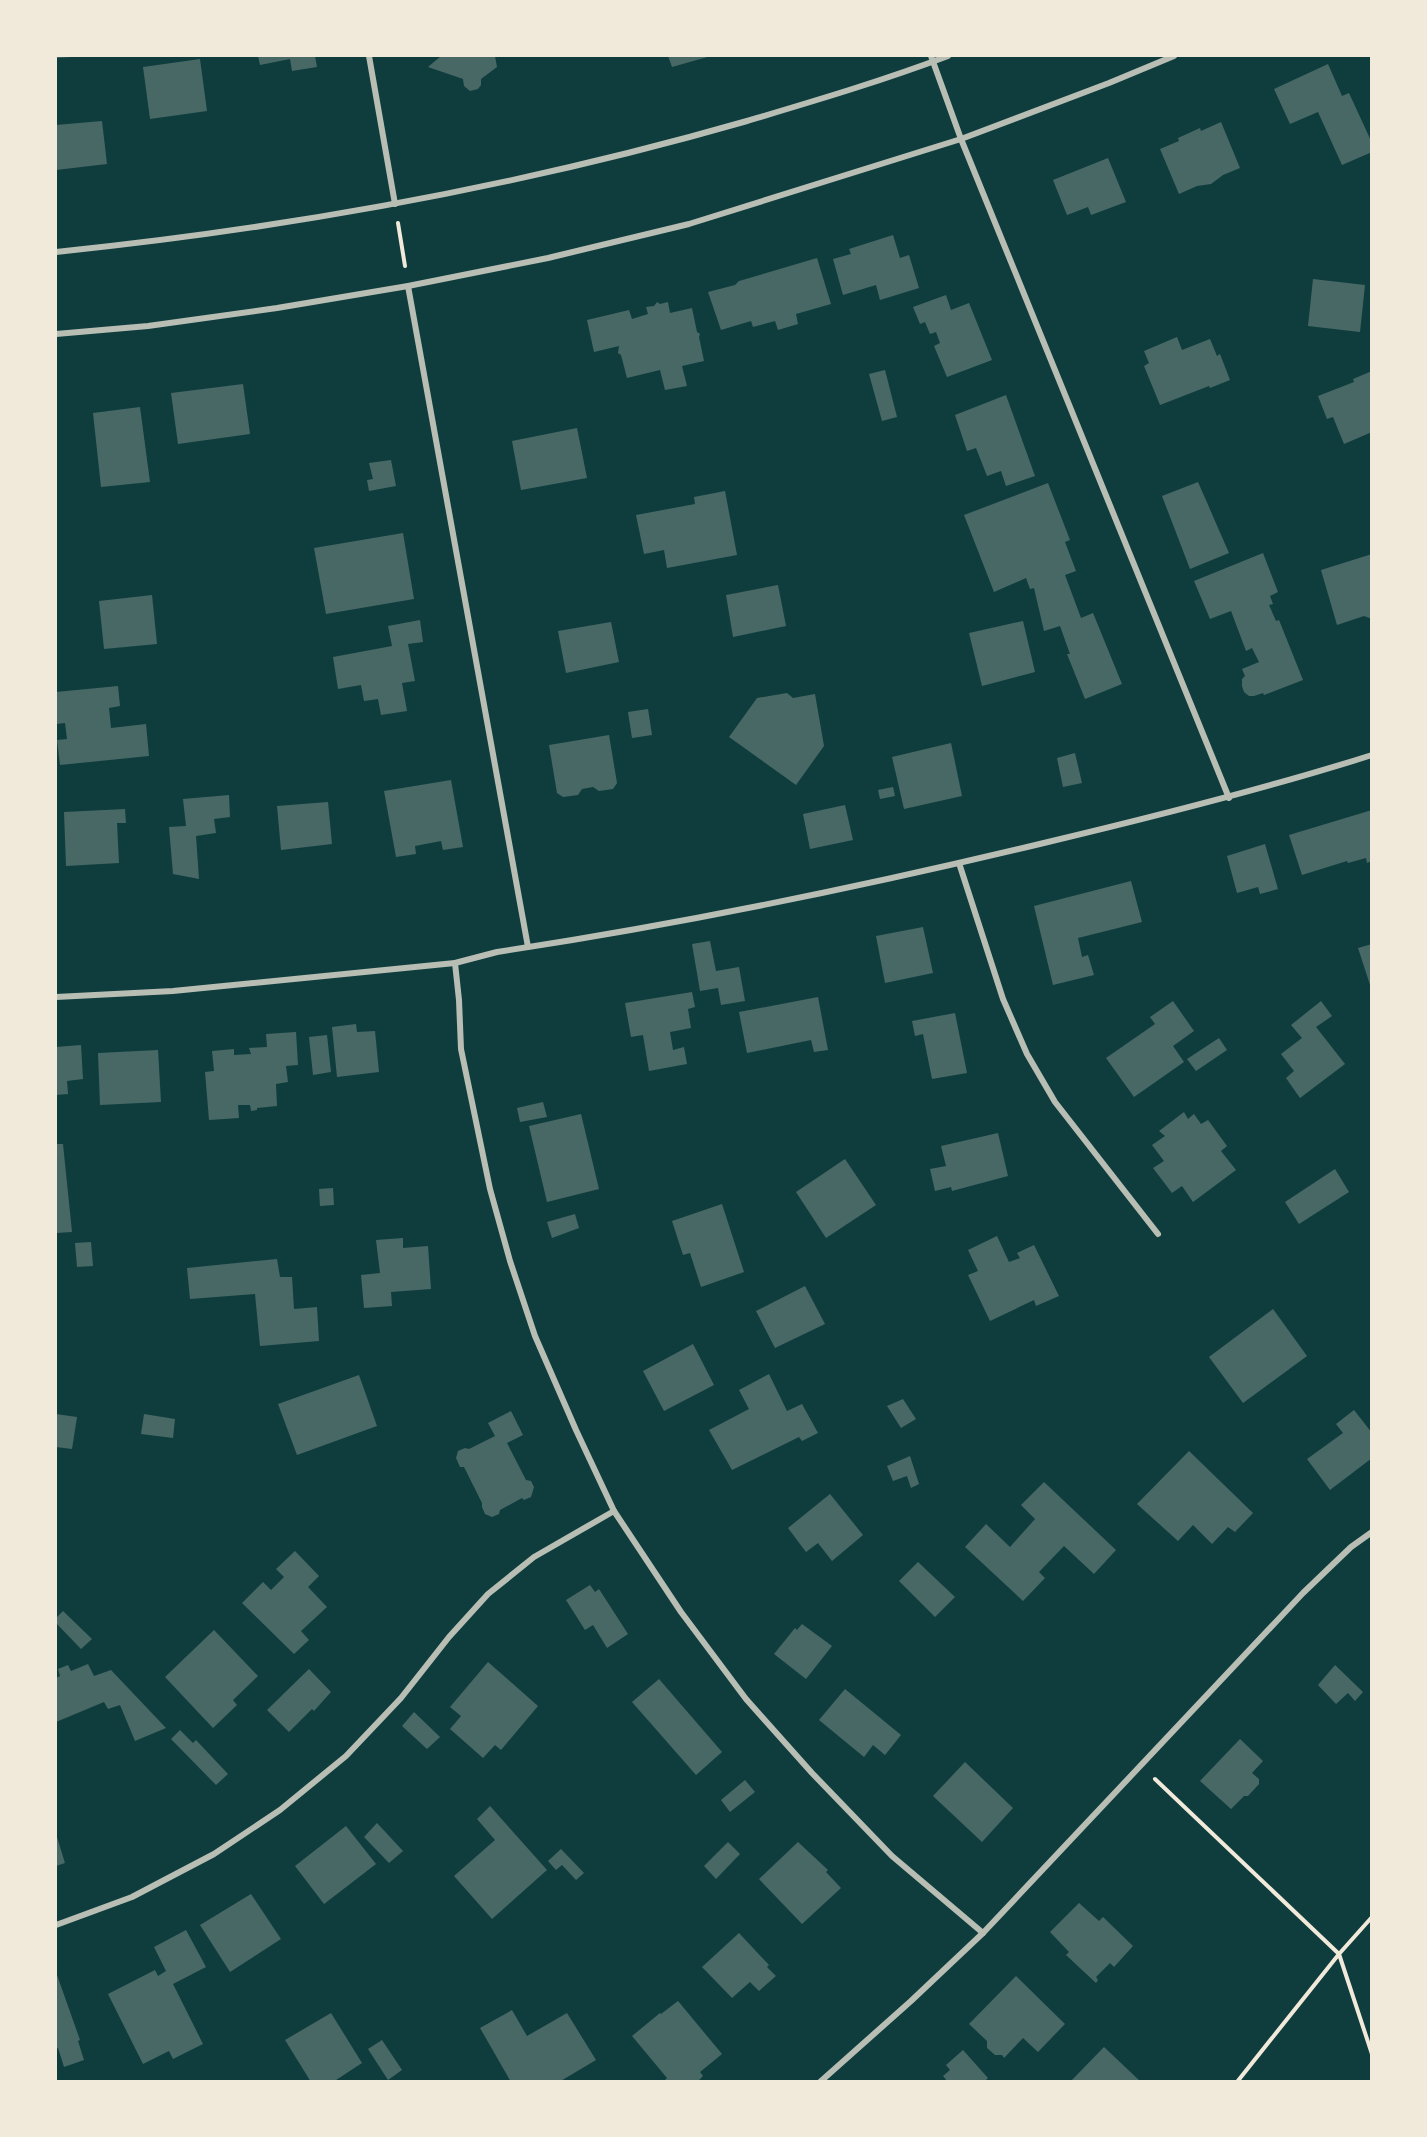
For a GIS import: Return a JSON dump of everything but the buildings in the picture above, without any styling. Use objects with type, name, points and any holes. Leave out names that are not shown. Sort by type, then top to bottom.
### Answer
[{"type":"street","points":[[369,56],[395,204]]},
{"type":"street","points":[[56,252],[140,243],[395,204],[540,175],[686,138],[811,102],[932,58],[948,56]]},
{"type":"street","points":[[56,334],[148,326],[277,308],[408,286],[548,258],[689,224],[961,139],[1174,56]]},
{"type":"street","points":[[932,58],[961,139],[1229,798]]},
{"type":"street","points":[[408,286],[528,947]]},
{"type":"street","points":[[56,997],[173,991],[455,963],[497,952],[765,906],[959,863],[1229,798],[1371,755]]},
{"type":"street","points":[[959,863],[1003,999],[1027,1054],[1055,1102],[1158,1234]]},
{"type":"street","points":[[455,963],[461,1049],[489,1189],[510,1261],[540,1347],[614,1511],[681,1612],[746,1699],[812,1773],[892,1856],[983,1933]]},
{"type":"street","points":[[56,1925],[132,1897],[214,1854],[280,1810],[346,1756],[401,1698],[449,1637],[488,1594],[534,1557],[614,1511]]},
{"type":"street","points":[[819,2082],[911,2001],[983,1933],[1303,1593],[1351,1547],[1371,1532]]},
{"type":"path","points":[[395,204],[408,286]]},
{"type":"path","points":[[1141,1765],[1339,1954],[1371,2054]]},
{"type":"path","points":[[1237,2082],[1371,1917]]}]
